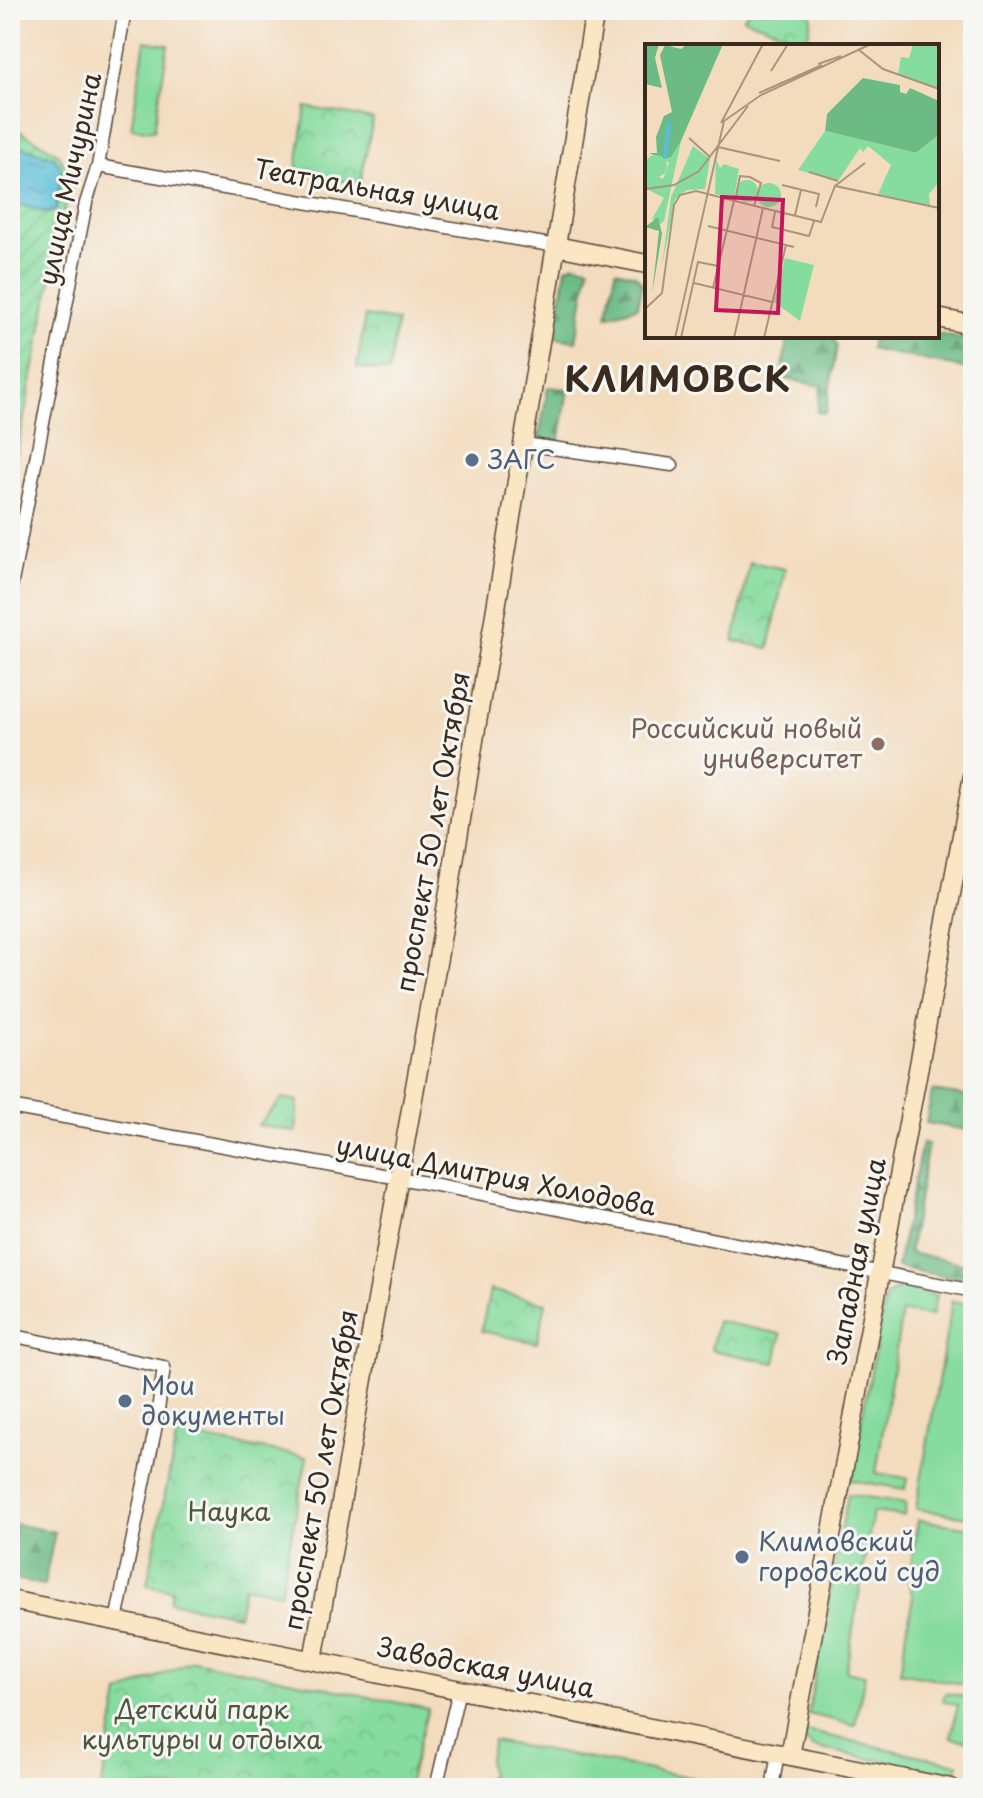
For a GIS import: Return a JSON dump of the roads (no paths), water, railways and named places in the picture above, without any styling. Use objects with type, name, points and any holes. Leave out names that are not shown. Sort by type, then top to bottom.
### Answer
[{"type":"main road","name":"проспект 50 лет Октября","points":[[313,1660],[400,1179],[595,10]]},
{"type":"main road","name":"Театральная улица","points":[[556,246],[645,264]]},
{"type":"main road","points":[[939,318],[973,325]]},
{"type":"main road","name":"Западная улица","points":[[784,1755],[882,1273],[973,776]]},
{"type":"main road","name":"Заводская улица","points":[[10,1600],[951,1788]]},
{"type":"street","name":"улица Мичурина","points":[[10,592],[86,203],[98,166],[125,10]]},
{"type":"street","name":"Театральная улица","points":[[98,166],[556,246]]},
{"type":"street","points":[[524,444],[672,465]]},
{"type":"street","name":"улица Дмитрия Холодова","points":[[10,1107],[400,1179],[973,1291]]},
{"type":"street","points":[[10,1335],[164,1367],[156,1425],[116,1621]]},
{"type":"street","points":[[436,1788],[459,1690]]},
{"type":"street","points":[[772,1788],[784,1755]]},
{"type":"water","points":[[10,143],[54,157],[62,169],[56,210],[48,213],[10,202]]},
{"type":"place","name":"ЗАГС","points":[[472,460]]},
{"type":"place","name":"Российский новый университет","points":[[878,744]]},
{"type":"place","name":"Мои документы","points":[[125,1401]]},
{"type":"place","name":"Климовский городской суд","points":[[742,1557]]},
{"type":"district","name":"КЛИМОВСК","points":[[678,380]]},
{"type":"park label","name":"Наука","points":[[229,1512]]},
{"type":"park label","name":"Детский парк культуры и отдыха","points":[[202,1725]]}]
